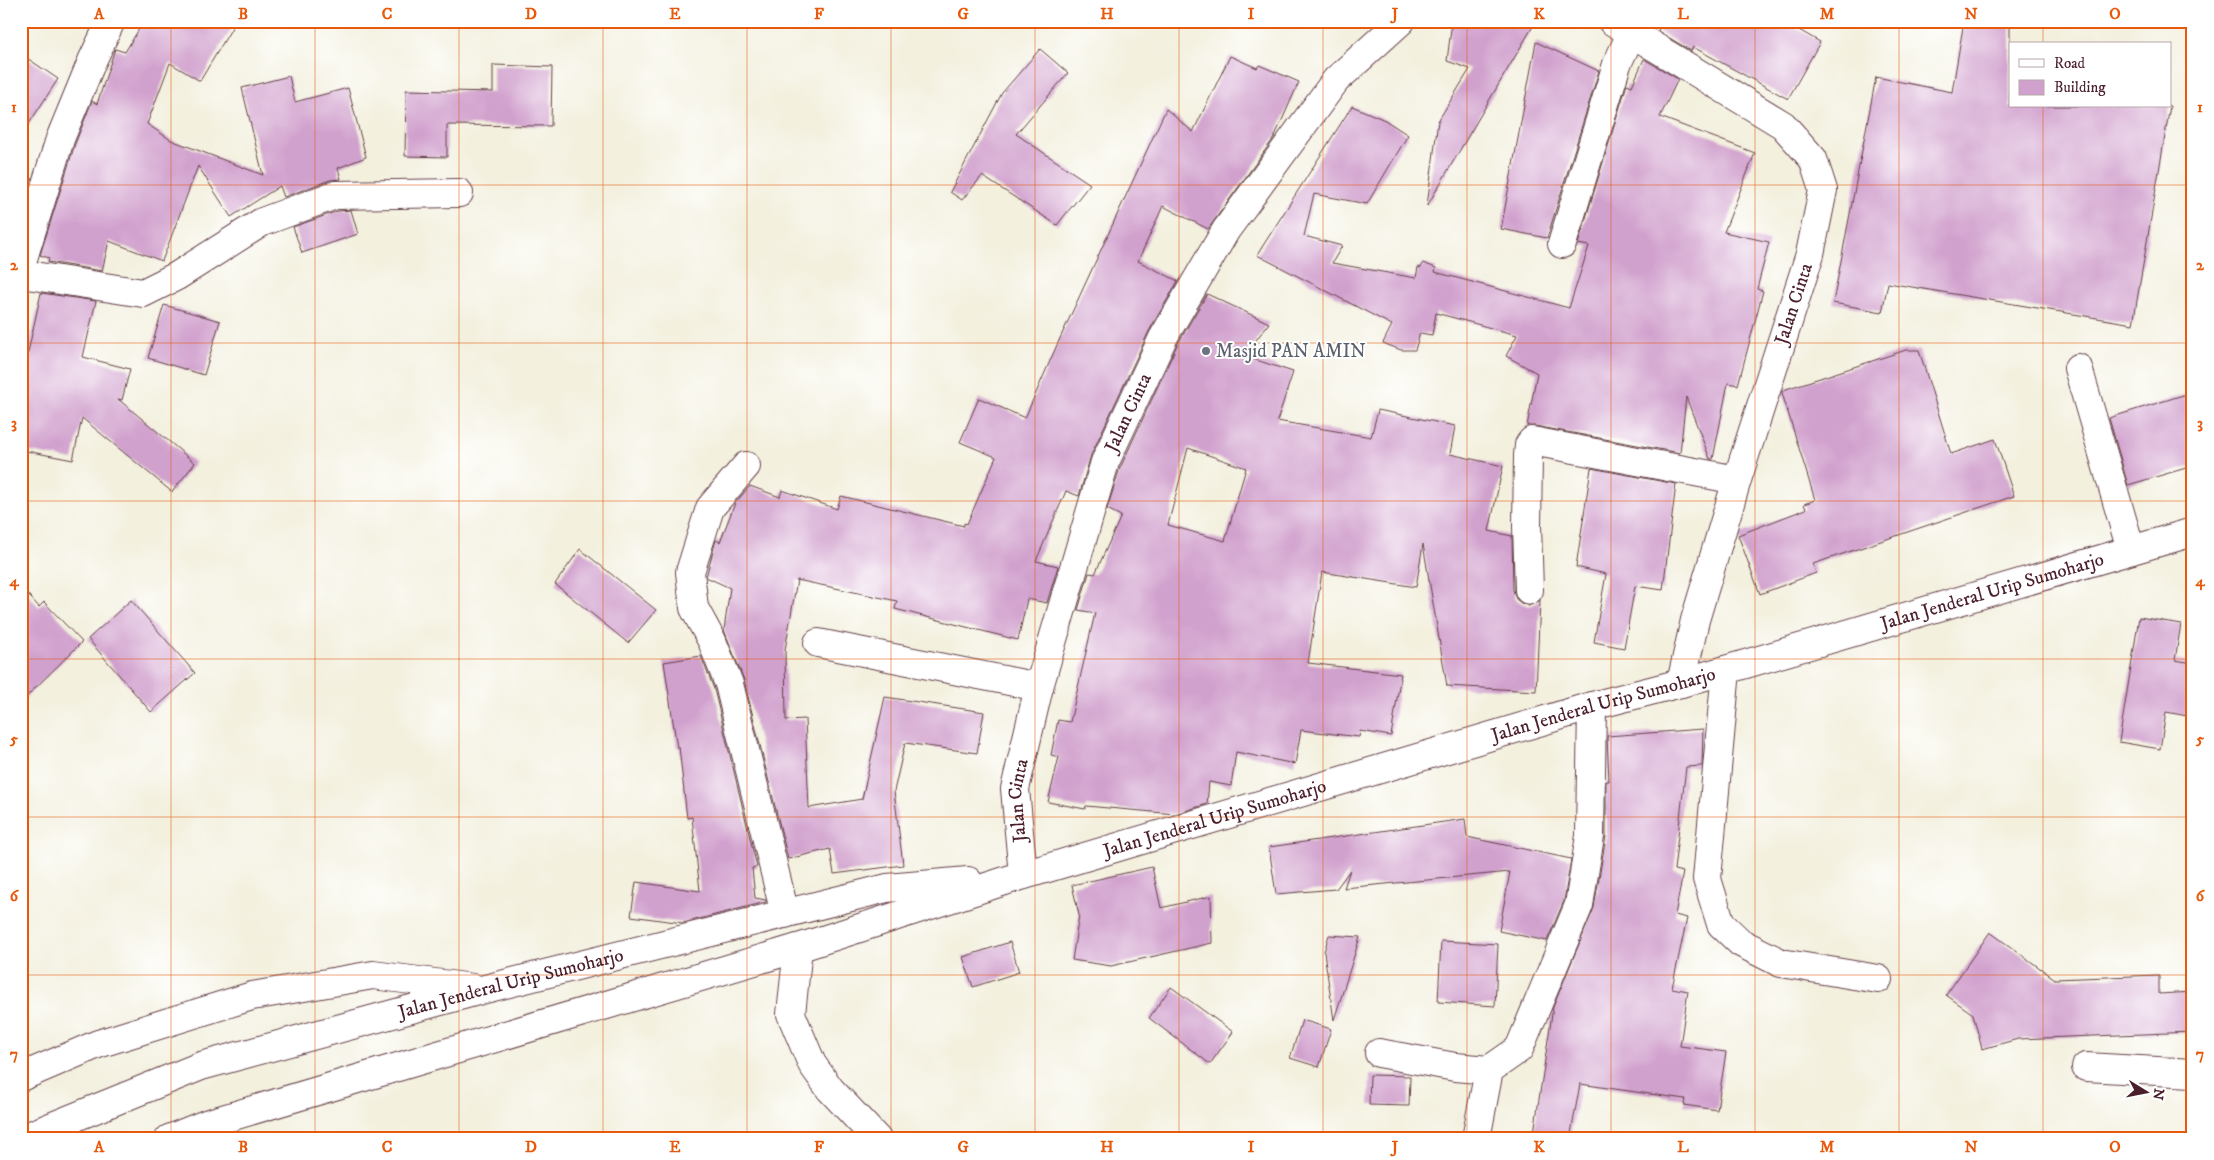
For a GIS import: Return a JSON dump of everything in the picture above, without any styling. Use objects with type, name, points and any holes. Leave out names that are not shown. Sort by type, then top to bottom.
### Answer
[{"type":"main road","points":[[21,265],[60,139],[92,61],[111,21]]},
{"type":"main road","name":"Jalan Cinta","points":[[1018,876],[1015,790],[1039,687],[1105,462],[1163,338],[1226,230],[1336,80],[1401,21]]},
{"type":"main road","points":[[1562,244],[1617,64],[1621,28]]},
{"type":"main road","name":"Jalan Cinta","points":[[1621,28],[1783,125],[1813,159],[1823,190],[1810,254],[1737,480],[1695,620],[1681,683]]},
{"type":"main road","points":[[21,274],[143,293],[177,276],[262,222],[335,195],[459,193]]},
{"type":"main road","points":[[2078,368],[2131,550]]},
{"type":"main road","points":[[1529,590],[1527,526],[1528,456],[1529,445],[1532,441],[1737,480]]},
{"type":"main road","points":[[746,466],[710,508],[690,572],[694,608],[712,641],[729,684],[785,914]]},
{"type":"main road","name":"Jalan Jenderal Urip Sumoharjo","points":[[169,1139],[215,1121],[798,948],[1018,876],[1592,706],[1726,670],[2193,532]]},
{"type":"main road","points":[[818,643],[1039,687]]},
{"type":"main road","points":[[1726,670],[1707,878],[1720,924],[1741,943],[1781,963],[1878,978]]},
{"type":"main road","points":[[1379,1053],[1455,1067],[1489,1070],[1519,1049],[1579,905],[1590,836],[1592,706]]},
{"type":"main road","name":"Jalan Jenderal Urip Sumoharjo","points":[[21,1139],[201,1066],[485,990],[887,888],[1018,876]]},
{"type":"main road","points":[[798,948],[791,1014],[812,1064],[830,1089],[877,1139]]},
{"type":"main road","points":[[21,1077],[98,1044],[252,996],[373,975],[485,990]]},
{"type":"main road","points":[[2086,1067],[2193,1073]]},
{"type":"main road","points":[[1476,1139],[1489,1070]]},
{"type":"building","points":[[144,21],[236,21],[200,81],[170,63],[147,124],[171,140],[263,175],[242,88],[289,76],[295,102],[348,88],[366,157],[338,168],[341,179],[330,180],[284,197],[280,186],[231,217],[198,166],[162,261],[109,241],[102,271],[48,262],[49,258],[40,255],[75,144],[92,101],[97,104],[115,49],[125,52]]},
{"type":"building","points":[[1452,21],[1536,21],[1427,206],[1438,121],[1470,69],[1447,61]]},
{"type":"building","points":[[1647,21],[1783,21],[1820,42],[1788,99],[1693,47],[1691,51],[1658,31],[1659,28]]},
{"type":"building","points":[[1964,21],[2010,21],[2009,108],[2170,108],[2133,324],[1888,283],[1882,312],[1833,303],[1876,77],[1952,92]]},
{"type":"building","points":[[1536,42],[1599,71],[1547,238],[1501,229]]},
{"type":"building","points":[[1040,49],[1068,73],[1016,134],[1090,184],[1057,225],[982,176],[962,200],[950,192],[1002,93]]},
{"type":"building","points":[[21,54],[58,79],[21,136]]},
{"type":"building","points":[[1230,56],[1257,68],[1259,65],[1299,82],[1274,138],[1208,229],[1163,206],[1138,261],[1178,281],[1149,331],[1091,455],[1079,496],[1066,491],[1036,561],[1058,566],[1047,603],[1027,599],[1018,640],[895,609],[897,601],[797,580],[785,650],[786,720],[805,719],[809,808],[862,799],[885,697],[984,712],[977,753],[905,743],[894,791],[903,865],[834,874],[830,849],[788,859],[744,680],[724,630],[730,588],[706,577],[716,540],[720,542],[735,503],[750,486],[780,497],[782,490],[837,509],[841,496],[964,526],[964,523],[967,524],[996,457],[960,442],[979,398],[1025,418],[1166,109],[1193,132]]},
{"type":"building","points":[[1644,59],[1678,79],[1660,117],[1755,153],[1724,232],[1769,242],[1757,289],[1763,291],[1738,385],[1728,383],[1713,459],[1710,459],[1686,397],[1680,453],[1527,426],[1537,373],[1506,356],[1517,335],[1436,313],[1432,335],[1420,333],[1415,350],[1401,350],[1383,343],[1392,325],[1257,255],[1352,106],[1385,120],[1408,135],[1367,204],[1314,194],[1304,236],[1342,246],[1332,263],[1416,278],[1418,267],[1421,268],[1423,263],[1436,268],[1435,272],[1569,308],[1589,246],[1578,244],[1627,84],[1632,86]]},
{"type":"building","points":[[493,65],[552,67],[551,126],[447,125],[447,157],[405,156],[406,90],[493,92]]},
{"type":"building","points":[[351,210],[358,234],[302,253],[293,227],[338,211]]},
{"type":"building","points":[[41,293],[96,301],[83,357],[130,369],[122,400],[118,399],[195,463],[172,492],[82,418],[73,460],[21,450],[21,384]]},
{"type":"building","points":[[1207,294],[1269,323],[1244,356],[1293,372],[1277,421],[1371,437],[1378,410],[1455,426],[1450,454],[1503,466],[1489,531],[1512,536],[1513,590],[1516,599],[1529,606],[1540,600],[1536,691],[1447,686],[1423,544],[1416,587],[1322,572],[1308,663],[1401,674],[1391,736],[1360,731],[1359,737],[1301,730],[1295,764],[1236,752],[1231,786],[1209,782],[1207,804],[1175,814],[1086,806],[1085,809],[1048,802],[1059,757],[1051,755],[1058,720],[1070,722],[1095,613],[1078,610],[1089,573],[1095,574],[1121,516],[1107,509],[1120,468],[1177,345]],"holes":[[[1188,448],[1246,468],[1225,541],[1168,525]]]},
{"type":"building","points":[[164,305],[220,321],[204,375],[148,358]]},
{"type":"building","points":[[1906,350],[1919,350],[1951,454],[1995,439],[2014,496],[1813,564],[1816,573],[1760,594],[1738,535],[1806,509],[1804,504],[1815,500],[1782,393],[1783,390]]},
{"type":"building","points":[[2193,392],[2193,466],[2128,485],[2109,418]]},
{"type":"building","points":[[1591,468],[1676,484],[1663,590],[1635,586],[1624,648],[1594,642],[1606,574],[1576,567]]},
{"type":"building","points":[[580,549],[656,610],[628,643],[555,584]]},
{"type":"building","points":[[21,587],[39,607],[44,602],[82,642],[21,702]]},
{"type":"building","points":[[131,600],[195,673],[151,712],[88,639]]},
{"type":"building","points":[[2139,617],[2181,624],[2175,660],[2193,663],[2193,717],[2166,712],[2160,749],[2119,742]]},
{"type":"building","points":[[701,656],[714,689],[757,867],[752,868],[755,898],[766,900],[766,902],[683,923],[631,916],[636,882],[700,891],[692,817],[687,818],[679,747],[677,748],[664,662]]},
{"type":"building","points":[[1703,729],[1702,766],[1686,767],[1674,870],[1683,872],[1675,915],[1687,918],[1672,988],[1688,991],[1680,1046],[1726,1052],[1717,1110],[1684,1105],[1685,1099],[1580,1084],[1570,1139],[1533,1139],[1553,1007],[1594,908],[1606,836],[1606,781],[1609,781],[1607,736]]},
{"type":"building","points":[[1465,819],[1467,837],[1571,859],[1564,901],[1547,941],[1499,931],[1510,872],[1344,888],[1350,870],[1336,889],[1276,894],[1269,847]]},
{"type":"building","points":[[1152,867],[1161,908],[1211,896],[1212,943],[1111,966],[1072,960],[1079,915],[1072,885]]},
{"type":"building","points":[[1990,932],[2055,979],[2159,975],[2159,994],[2193,992],[2193,1032],[2018,1039],[1982,1049],[1973,1014],[1946,995]]},
{"type":"building","points":[[1329,935],[1360,937],[1334,1020],[1324,952]]},
{"type":"building","points":[[1441,941],[1498,944],[1495,1006],[1438,1002]]},
{"type":"building","points":[[1010,942],[1019,972],[973,987],[963,957]]},
{"type":"building","points":[[1171,987],[1233,1032],[1210,1064],[1149,1018]]},
{"type":"building","points":[[1302,1020],[1331,1029],[1319,1067],[1290,1058]]},
{"type":"building","points":[[1370,1075],[1410,1076],[1409,1106],[1369,1105]]},
{"type":"place","name":"Masjid PAN AMIN","points":[[1206,351]]}]
